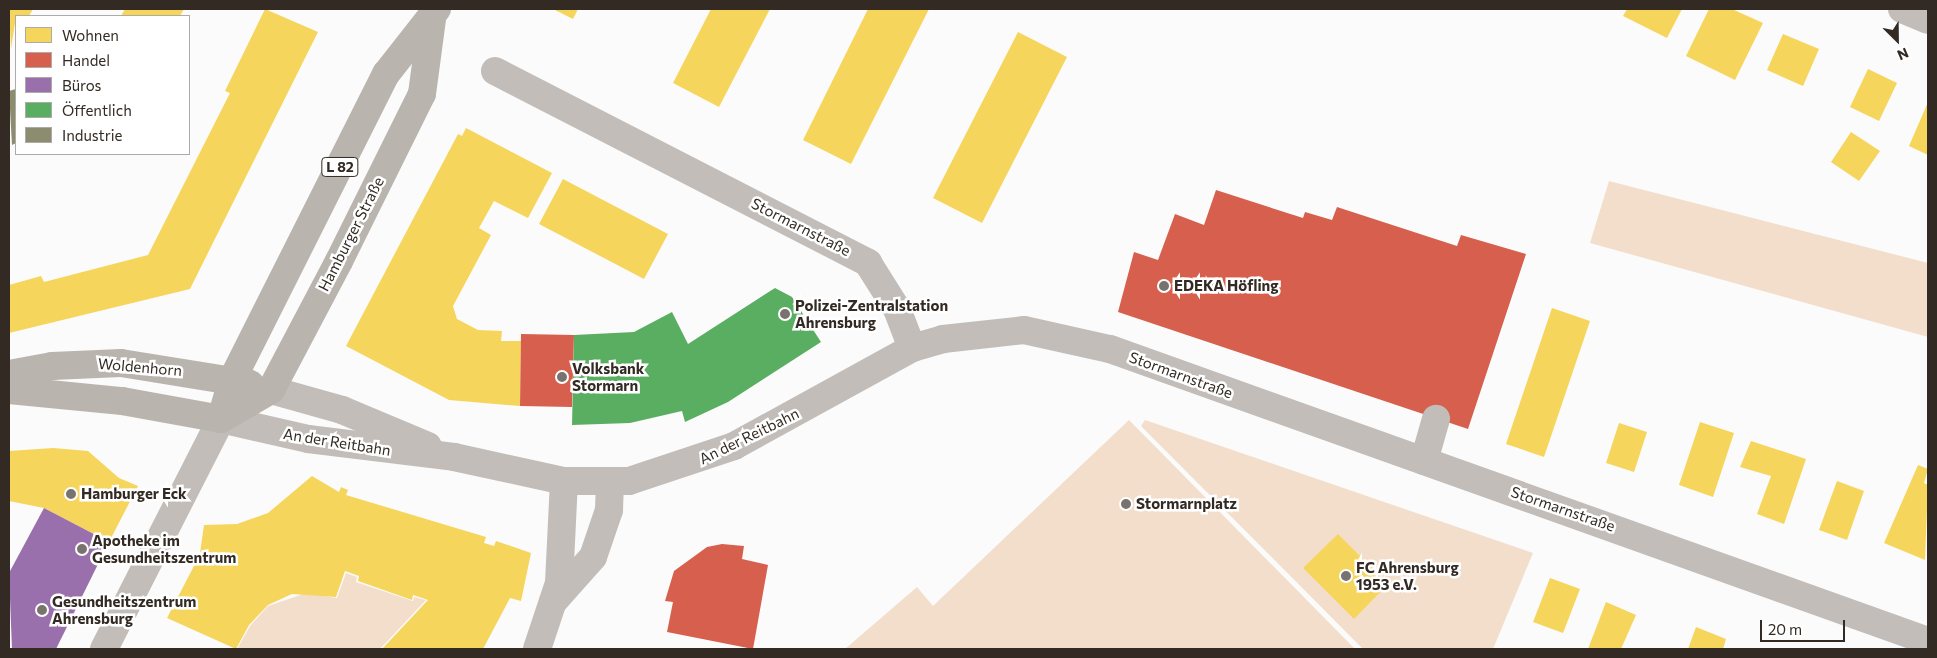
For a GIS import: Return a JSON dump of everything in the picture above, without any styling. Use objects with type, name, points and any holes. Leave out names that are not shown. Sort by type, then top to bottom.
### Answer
[{"type":"main road","name":"Hamburger Straße","points":[[221,419],[232,380],[386,74],[428,12]]},
{"type":"main road","name":"Hamburger Straße","points":[[271,390],[422,94],[428,12]]},
{"type":"main road","name":"Woldenhorn","points":[[9,374],[52,366],[122,363],[232,380],[271,390]]},
{"type":"main road","points":[[9,390],[122,401],[221,419],[271,390]]},
{"type":"street","points":[[1902,9],[1928,20]]},
{"type":"street","name":"Stormarnstraße","points":[[495,71],[868,263],[897,309],[912,348],[1004,331],[1070,337],[1928,641]]},
{"type":"street","name":"An der Reitbahn","points":[[221,419],[352,447],[454,457],[564,481],[610,482],[654,475],[734,446],[912,348]]},
{"type":"street","name":"An der Reitbahn","points":[[271,390],[342,410],[454,457]]},
{"type":"street","name":"Hamburger Straße","points":[[104,649],[221,419]]},
{"type":"street","points":[[1424,461],[1436,419]]},
{"type":"street","points":[[537,649],[553,602],[564,542],[564,481]]},
{"type":"street","points":[[553,602],[594,557],[609,510],[610,482]]},
{"type":"shaded area","points":[[1609,181],[1928,263],[1928,337],[1590,243]]},
{"type":"shaded area","name":"Stormarnplatz","points":[[1129,420],[1355,649],[845,649],[917,587],[933,606]]},
{"type":"shaded area","points":[[1145,420],[1533,553],[1493,649],[1363,649],[1141,426]]},
{"type":"shaded area","points":[[346,573],[357,577],[356,582],[413,601],[414,597],[426,600],[380,649],[237,649],[250,626],[268,606],[306,593],[337,598]]},
{"type":"building: Wohnen","points":[[9,9],[33,9],[30,15],[15,15],[11,49]]},
{"type":"building: Wohnen","points":[[125,9],[184,9],[181,15],[122,15]]},
{"type":"building: Wohnen","points":[[265,9],[318,32],[190,289],[9,333],[9,285],[41,276],[44,282],[148,255],[230,93],[225,91]]},
{"type":"building: Wohnen","points":[[553,9],[578,9],[573,19]]},
{"type":"building: Wohnen","points":[[711,9],[770,9],[719,107],[673,83]]},
{"type":"building: Wohnen","points":[[868,9],[929,9],[851,164],[803,140]]},
{"type":"building: Wohnen","points":[[1627,9],[1682,9],[1667,38],[1623,16]]},
{"type":"building: Wohnen","points":[[1709,9],[1732,9],[1763,23],[1735,80],[1686,56]]},
{"type":"building: Wohnen","points":[[1018,32],[1067,57],[982,223],[933,198]]},
{"type":"building: Wohnen","points":[[1783,34],[1819,49],[1803,86],[1767,70]]},
{"type":"building: Wohnen","points":[[1868,69],[1897,83],[1879,121],[1850,107]]},
{"type":"building: Wohnen","points":[[1928,102],[1928,155],[1909,146]]},
{"type":"building: Wohnen","points":[[466,128],[552,173],[528,218],[494,201],[479,228],[491,235],[453,306],[457,319],[478,330],[502,331],[501,341],[521,341],[520,406],[449,400],[346,346],[458,134],[462,136]]},
{"type":"building: Wohnen","points":[[1851,132],[1880,151],[1859,181],[1831,162]]},
{"type":"building: Wohnen","points":[[563,179],[668,234],[644,279],[539,224]]},
{"type":"building: Wohnen","points":[[1552,308],[1590,321],[1544,457],[1506,444]]},
{"type":"building: Wohnen","points":[[1700,422],[1734,433],[1713,497],[1679,485]]},
{"type":"building: Wohnen","points":[[1619,423],[1647,432],[1634,472],[1606,463]]},
{"type":"building: Wohnen","points":[[1751,441],[1806,459],[1784,524],[1757,514],[1771,476],[1740,467]]},
{"type":"building: Wohnen","name":"Hamburger Eck","points":[[53,448],[88,451],[119,478],[138,486],[109,542],[44,508],[9,501],[9,451]]},
{"type":"building: Wohnen","points":[[1918,465],[1928,469],[1924,483],[1928,485],[1925,560],[1884,543]]},
{"type":"building: Wohnen","points":[[312,476],[339,492],[341,487],[348,490],[346,495],[486,537],[484,543],[494,546],[496,541],[531,553],[521,601],[510,598],[483,649],[382,649],[428,600],[413,595],[412,600],[358,581],[359,576],[345,571],[336,597],[292,594],[268,605],[249,625],[236,649],[167,618],[196,562],[191,559],[200,553],[204,525],[237,524],[268,513]]},
{"type":"building: Wohnen","points":[[1837,481],[1864,491],[1847,540],[1819,530]]},
{"type":"building: Wohnen","name":"FC Ahrensburg 1953 e.V.","points":[[1338,534],[1388,584],[1354,619],[1303,568]]},
{"type":"building: Wohnen","points":[[1550,578],[1580,589],[1563,633],[1533,622]]},
{"type":"building: Wohnen","points":[[1606,602],[1636,615],[1621,649],[1588,649]]},
{"type":"building: Wohnen","points":[[1696,627],[1726,639],[1723,649],[1688,649]]},
{"type":"building: Handel","points":[[1216,190],[1303,218],[1305,212],[1332,220],[1337,207],[1457,246],[1461,235],[1526,254],[1468,429],[1118,312],[1134,252],[1158,260],[1175,214],[1204,225]]},
{"type":"building: Handel","points":[[521,334],[574,335],[572,407],[520,406]]},
{"type":"building: Handel","points":[[722,544],[744,546],[742,559],[768,565],[753,649],[667,632],[673,602],[665,601],[674,571],[707,547]]},
{"type":"building: Büros","name":"Gesundheitszentrum Ahrensburg","points":[[44,508],[109,542],[56,649],[12,649],[9,573]]},
{"type":"building: Öffentlich","points":[[775,288],[792,297],[821,342],[728,402],[685,422],[682,411],[630,423],[572,425],[574,335],[634,332],[672,312],[688,344]]},
{"type":"building: Industrie","points":[[15,89],[15,144],[12,145],[9,91]]},
{"type":"place","name":"EDEKA Höfling","points":[[1164,286]]},
{"type":"place","name":"Polizei-Zentralstation Ahrensburg","points":[[785,314]]},
{"type":"place","name":"Volksbank Stormarn","points":[[562,377]]},
{"type":"place","name":"Hamburger Eck","points":[[71,494]]},
{"type":"place","name":"Stormarnplatz","points":[[1126,504]]},
{"type":"place","name":"Apotheke im Gesundheitszentrum","points":[[82,549]]},
{"type":"place","name":"FC Ahrensburg 1953 e.V.","points":[[1346,576]]},
{"type":"place","name":"Gesundheitszentrum Ahrensburg","points":[[42,610]]}]
